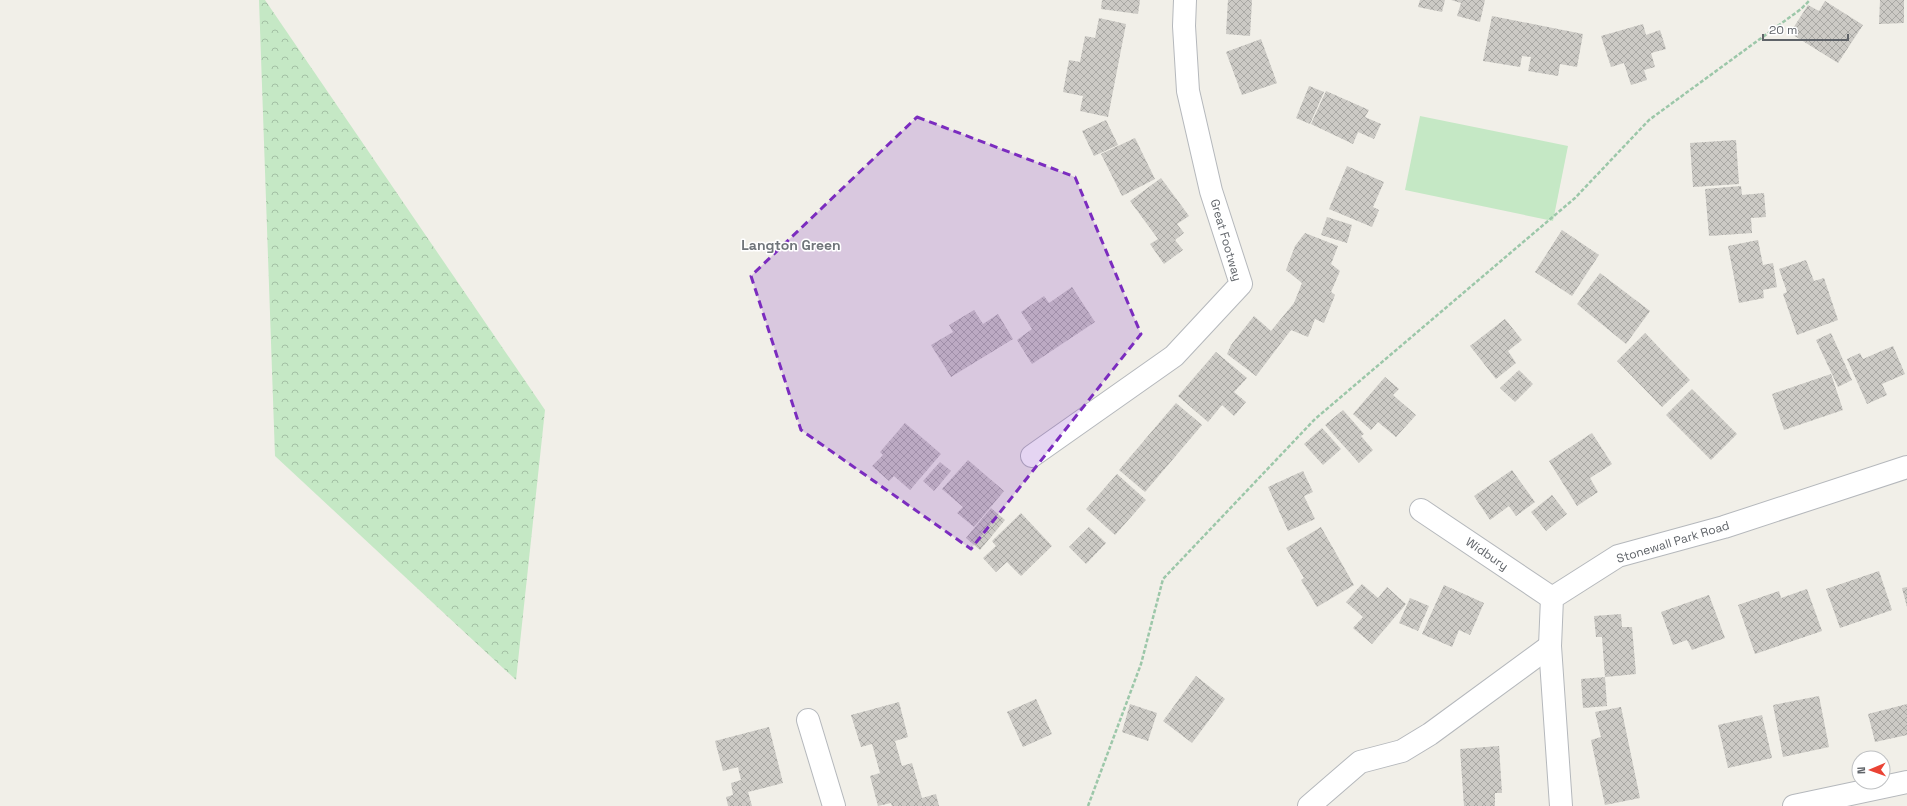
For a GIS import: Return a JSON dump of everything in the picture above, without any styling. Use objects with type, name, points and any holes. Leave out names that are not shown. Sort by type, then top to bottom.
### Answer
[{"type":"street","name":"Great Footway","points":[[1032,456],[1174,356],[1241,284],[1211,191],[1188,91],[1184,26],[1185,0]]},
{"type":"street","name":"Stonewall Park Road","points":[[1552,598],[1618,556],[1724,527],[1907,467]]},
{"type":"street","name":"Widbury","points":[[1421,510],[1552,598]]},
{"type":"street","points":[[1552,598],[1550,646],[1561,806]]},
{"type":"street","points":[[1309,806],[1360,762],[1402,751],[1430,734],[1550,646]]},
{"type":"street","points":[[808,720],[834,806]]},
{"type":"street","points":[[1794,806],[1907,782]]},
{"type":"path","points":[[1088,806],[1141,664],[1163,579],[1315,419],[1575,198],[1649,120],[1801,9],[1810,0]]},
{"type":"highlighted area","points":[[917,117],[1075,177],[1141,334],[971,549],[801,430],[751,276]]},
{"type":"green space","points":[[259,0],[265,0],[545,410],[516,680],[275,456]]},
{"type":"green space","points":[[1420,116],[1568,146],[1553,221],[1405,190]]},
{"type":"building","points":[[1102,0],[1140,0],[1138,14],[1101,9]]},
{"type":"building","points":[[1228,0],[1252,0],[1250,36],[1226,34]]},
{"type":"building","points":[[1420,0],[1445,0],[1442,12],[1418,7]]},
{"type":"building","points":[[1451,0],[1485,0],[1480,22],[1457,16],[1461,3]]},
{"type":"building","points":[[1880,0],[1904,0],[1904,23],[1879,24]]},
{"type":"building","points":[[1825,1],[1863,25],[1838,63],[1790,33],[1808,5],[1819,11]]},
{"type":"building","points":[[1492,16],[1583,34],[1577,67],[1560,64],[1558,76],[1528,71],[1531,57],[1522,56],[1520,67],[1483,61]]},
{"type":"building","points":[[1099,18],[1126,24],[1108,117],[1080,111],[1083,96],[1063,92],[1069,60],[1080,62],[1085,36],[1095,38]]},
{"type":"building","points":[[1643,24],[1646,35],[1660,30],[1666,49],[1651,53],[1655,67],[1644,70],[1647,80],[1631,85],[1624,63],[1611,67],[1601,36]]},
{"type":"building","points":[[1261,39],[1277,83],[1242,95],[1226,52]]},
{"type":"building","points":[[1309,86],[1324,92],[1310,124],[1296,118]]},
{"type":"building","points":[[1326,91],[1369,110],[1365,117],[1381,124],[1374,139],[1358,132],[1353,144],[1311,124]]},
{"type":"building","points":[[1106,120],[1118,145],[1094,156],[1082,131]]},
{"type":"building","points":[[1135,138],[1155,179],[1122,196],[1101,154]]},
{"type":"building","points":[[1736,140],[1739,184],[1693,187],[1690,143]]},
{"type":"building","points":[[1347,166],[1384,182],[1373,207],[1379,210],[1372,227],[1329,209]]},
{"type":"building","points":[[1161,178],[1189,216],[1177,224],[1184,233],[1175,240],[1183,250],[1164,264],[1150,244],[1158,239],[1130,201]]},
{"type":"building","points":[[1741,186],[1742,195],[1764,193],[1766,217],[1751,218],[1752,233],[1709,236],[1705,189]]},
{"type":"building","points":[[1327,217],[1352,225],[1347,243],[1321,235]]},
{"type":"building","points":[[1562,230],[1599,255],[1572,296],[1535,272]]},
{"type":"building","points":[[1305,233],[1338,246],[1331,264],[1340,271],[1331,292],[1335,295],[1324,323],[1315,319],[1308,337],[1291,330],[1256,376],[1227,354],[1231,345],[1254,316],[1271,331],[1294,303],[1302,283],[1286,270],[1295,246]]},
{"type":"building","points":[[1758,240],[1763,265],[1773,263],[1777,287],[1763,290],[1764,298],[1739,303],[1728,246]]},
{"type":"building","points":[[1806,260],[1814,281],[1824,278],[1838,320],[1797,335],[1783,294],[1787,292],[1779,269]]},
{"type":"building","points":[[1600,273],[1650,311],[1626,344],[1577,304]]},
{"type":"building","points":[[1072,287],[1095,322],[1032,364],[1017,340],[1032,329],[1021,312],[1044,296],[1049,303]]},
{"type":"building","points":[[974,310],[983,324],[998,314],[1013,339],[951,377],[931,345],[953,332],[949,325]]},
{"type":"building","points":[[1505,319],[1522,340],[1508,351],[1516,363],[1496,379],[1470,346]]},
{"type":"building","points":[[1645,333],[1690,380],[1662,407],[1617,361]]},
{"type":"building","points":[[1831,333],[1852,380],[1838,387],[1816,340]]},
{"type":"building","points":[[1893,346],[1905,374],[1882,384],[1887,395],[1867,404],[1847,359],[1860,353],[1863,359]]},
{"type":"building","points":[[1216,352],[1247,378],[1234,392],[1246,402],[1234,416],[1222,405],[1208,422],[1178,396]]},
{"type":"building","points":[[1519,370],[1533,384],[1515,402],[1500,388]]},
{"type":"building","points":[[1831,374],[1843,410],[1784,430],[1772,394]]},
{"type":"building","points":[[1385,377],[1399,389],[1393,395],[1416,415],[1396,437],[1378,422],[1371,430],[1353,414]]},
{"type":"building","points":[[1692,389],[1737,434],[1711,460],[1666,415]]},
{"type":"building","points":[[1176,403],[1202,425],[1145,492],[1119,470]]},
{"type":"building","points":[[1343,410],[1364,434],[1361,436],[1373,450],[1359,463],[1325,425]]},
{"type":"building","points":[[905,423],[941,454],[910,490],[894,476],[889,481],[872,466],[883,455],[880,452]]},
{"type":"building","points":[[1322,428],[1341,449],[1323,465],[1304,444]]},
{"type":"building","points":[[1592,433],[1612,464],[1590,478],[1598,492],[1577,506],[1549,461]]},
{"type":"building","points":[[968,460],[1004,491],[974,527],[957,513],[963,507],[942,489]]},
{"type":"building","points":[[940,462],[951,471],[934,491],[923,481]]},
{"type":"building","points":[[1512,470],[1535,502],[1516,516],[1509,506],[1490,520],[1474,496]]},
{"type":"building","points":[[1303,471],[1313,492],[1304,496],[1315,519],[1288,531],[1268,487]]},
{"type":"building","points":[[1117,474],[1146,500],[1115,535],[1086,509]]},
{"type":"building","points":[[1552,495],[1567,514],[1546,531],[1531,512]]},
{"type":"building","points":[[991,508],[1005,520],[980,550],[966,538]]},
{"type":"building","points":[[1021,513],[1052,546],[1021,576],[1007,562],[996,572],[983,558],[996,546],[992,541]]},
{"type":"building","points":[[1089,527],[1106,543],[1086,564],[1069,547]]},
{"type":"building","points":[[1321,527],[1354,585],[1317,607],[1301,580],[1304,578],[1286,548]]},
{"type":"building","points":[[1879,571],[1892,610],[1840,628],[1826,589]]},
{"type":"building","points":[[1362,584],[1378,598],[1387,587],[1406,604],[1372,644],[1353,628],[1363,617],[1346,602]]},
{"type":"building","points":[[1444,585],[1484,603],[1470,635],[1459,630],[1452,647],[1422,634]]},
{"type":"building","points":[[1907,587],[1907,607],[1902,588]]},
{"type":"building","points":[[1807,589],[1822,631],[1755,654],[1738,605],[1779,591],[1781,598]]},
{"type":"building","points":[[1709,595],[1725,638],[1692,650],[1687,640],[1673,645],[1661,612]]},
{"type":"building","points":[[1410,598],[1429,606],[1418,631],[1399,623]]},
{"type":"building","points":[[1621,614],[1622,627],[1632,627],[1636,674],[1605,677],[1602,637],[1596,637],[1594,616]]},
{"type":"building","points":[[1196,676],[1225,699],[1192,743],[1163,721]]},
{"type":"building","points":[[1605,677],[1607,706],[1583,708],[1581,679]]},
{"type":"building","points":[[1819,696],[1829,747],[1783,757],[1773,705]]},
{"type":"building","points":[[1036,699],[1052,734],[1023,747],[1007,712]]},
{"type":"building","points":[[899,702],[908,737],[895,741],[902,766],[912,763],[922,798],[936,794],[939,806],[892,806],[891,803],[878,806],[870,776],[880,773],[872,744],[861,747],[851,715]]},
{"type":"building","points":[[1130,704],[1157,713],[1148,741],[1122,732]]},
{"type":"building","points":[[1907,704],[1907,735],[1875,742],[1868,714]]},
{"type":"building","points":[[1621,707],[1640,798],[1605,805],[1591,740],[1601,737],[1595,712]]},
{"type":"building","points":[[1762,715],[1772,758],[1728,768],[1718,725]]},
{"type":"building","points":[[769,727],[783,783],[748,792],[752,806],[728,806],[726,797],[733,795],[731,783],[741,780],[738,767],[723,771],[715,741]]},
{"type":"building","points":[[1499,746],[1502,793],[1495,793],[1495,806],[1464,806],[1460,749]]},
{"type":"district","name":"Langton Green","points":[[791,245]]}]
